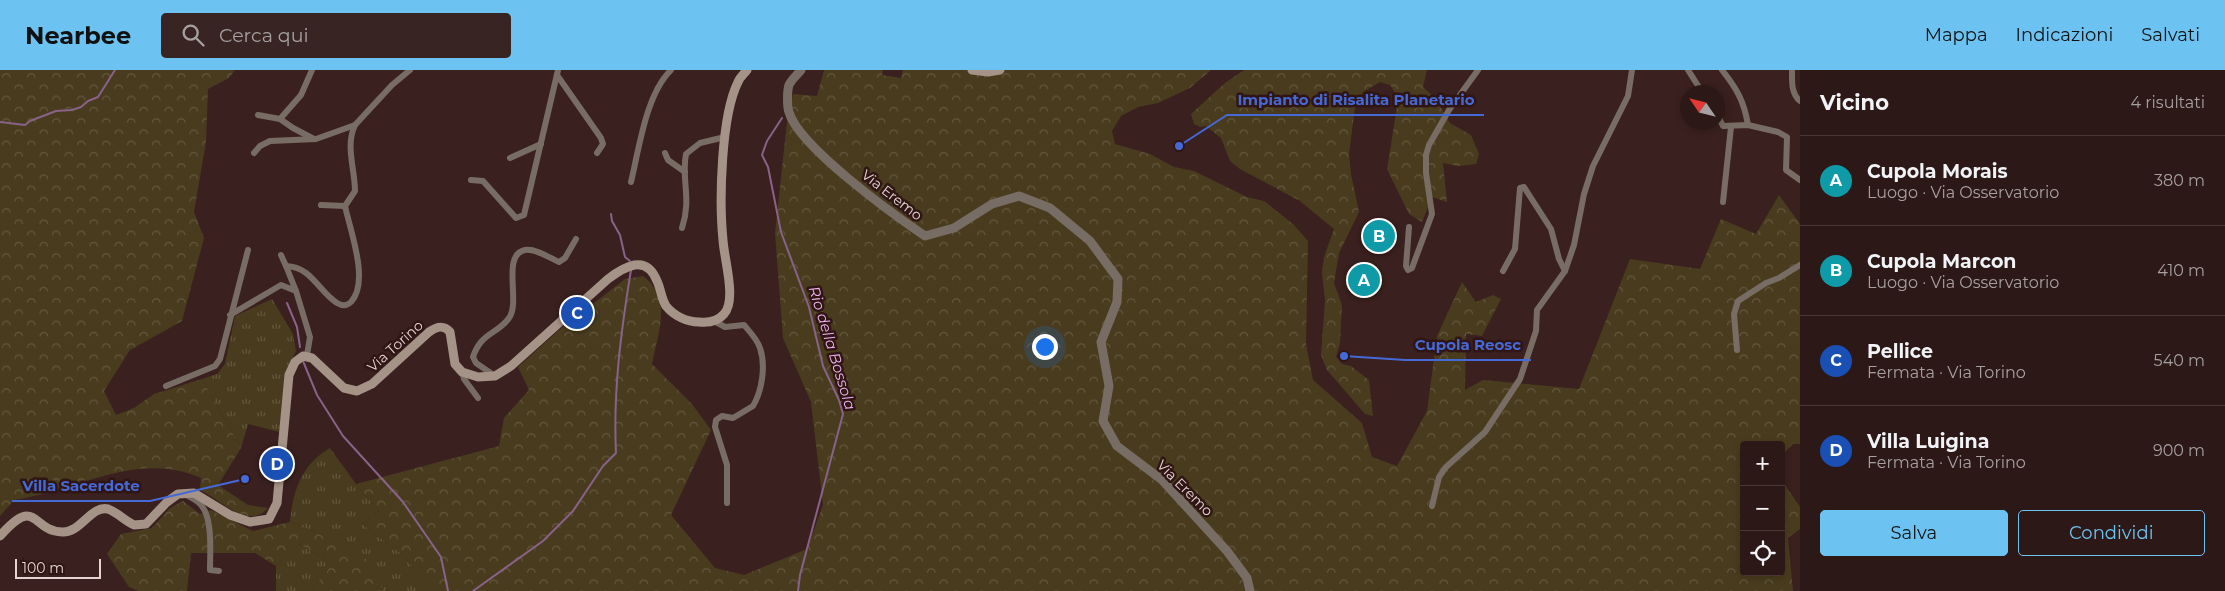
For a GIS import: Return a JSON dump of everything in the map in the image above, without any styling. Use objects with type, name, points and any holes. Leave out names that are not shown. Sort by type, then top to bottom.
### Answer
[{"type":"main road","points":[[462,372],[478,377],[495,376],[511,366],[625,266],[636,264],[647,268],[653,273],[667,306],[682,319],[701,323],[714,321],[724,314],[730,298],[721,220],[725,137],[731,99],[738,80],[747,70]]},
{"type":"main road","points":[[972,70],[988,72],[1000,70]]},
{"type":"main road","name":"Via Torino","points":[[307,355],[344,388],[357,391],[372,384],[429,332],[441,327],[450,332],[455,364],[462,372]]},
{"type":"main road","points":[[0,536],[22,516],[33,517],[60,532],[69,532],[103,508],[110,510],[134,525],[146,524],[167,502],[178,494],[194,493],[202,496],[230,515],[250,522],[269,519],[277,503],[289,375],[295,362],[300,357],[307,355]]},
{"type":"street","points":[[280,119],[301,95],[312,70]]},
{"type":"street","points":[[286,266],[296,266],[311,276],[337,303],[344,305],[350,303],[359,286],[358,264],[345,206],[355,191],[349,145],[350,136],[354,125],[392,85],[410,70]]},
{"type":"street","points":[[631,182],[652,101],[666,75],[671,70]]},
{"type":"street","name":"Via Eremo","points":[[801,70],[789,86],[788,112],[799,133],[840,172],[924,236],[954,228],[992,204],[1019,196],[1050,208],[1090,241],[1118,279],[1117,302],[1101,342],[1109,386],[1102,421],[1118,446],[1162,480],[1227,551],[1247,578],[1250,591]]},
{"type":"street","points":[[1409,227],[1406,266],[1408,270],[1412,268],[1432,214],[1426,173],[1426,158],[1429,145],[1449,110],[1478,70]]},
{"type":"street","points":[[1432,506],[1439,477],[1446,467],[1485,432],[1520,379],[1536,331],[1537,310],[1565,271],[1574,244],[1584,194],[1593,166],[1628,96],[1632,70]]},
{"type":"street","points":[[1688,70],[1698,85]]},
{"type":"street","points":[[1722,70],[1735,86],[1744,105],[1748,125]]},
{"type":"street","points":[[1792,70],[1792,87],[1795,97],[1800,101]]},
{"type":"street","points":[[471,180],[483,181],[516,218],[524,215],[557,72]]},
{"type":"street","points":[[557,72],[601,138],[603,144],[597,153]]},
{"type":"street","points":[[258,115],[280,119],[293,128],[316,139]]},
{"type":"street","points":[[254,153],[260,146],[270,141],[316,139],[354,125]]},
{"type":"street","points":[[1725,126],[1748,125],[1778,132],[1787,137],[1786,170],[1800,180]]},
{"type":"street","points":[[1723,202],[1731,127]]},
{"type":"street","points":[[682,228],[688,206],[685,172],[686,154],[710,139],[725,137]]},
{"type":"street","points":[[510,158],[541,144]]},
{"type":"street","points":[[665,153],[668,160],[685,172]]},
{"type":"street","points":[[1503,271],[1515,249],[1520,188],[1524,187],[1552,229],[1559,259],[1565,271]]},
{"type":"street","points":[[321,205],[345,206]]},
{"type":"street","points":[[495,376],[476,363],[472,357],[486,335],[509,318],[513,310],[512,263],[516,256],[526,250],[558,262],[565,258],[576,239]]},
{"type":"street","points":[[166,386],[215,366],[220,359],[248,250]]},
{"type":"street","points":[[281,255],[296,290],[310,338],[307,355]]},
{"type":"street","points":[[1737,350],[1734,314],[1738,301],[1766,283],[1779,278],[1800,265]]},
{"type":"street","points":[[230,315],[281,285],[296,290]]},
{"type":"street","points":[[714,321],[725,327],[744,325],[760,348],[762,380],[753,406],[733,418],[722,416],[716,420],[715,427],[727,465],[727,503]]},
{"type":"street","name":"Via Torino","points":[[462,372],[464,379],[478,398]]},
{"type":"street","points":[[183,494],[201,505],[205,512],[210,538],[210,570],[219,571]]},
{"type":"green space","points":[[0,70],[235,70],[229,78],[208,89],[206,142],[194,212],[204,238],[182,321],[130,350],[104,391],[116,415],[134,408],[154,394],[202,379],[241,448],[218,485],[248,505],[268,508],[260,514],[252,516],[243,515],[225,506],[200,490],[201,478],[177,471],[153,468],[107,475],[14,500],[0,516]]},
{"type":"green space","points":[[824,70],[883,70],[882,75],[901,78],[903,70],[1211,70],[1190,88],[1158,103],[1138,107],[1121,116],[1112,131],[1115,144],[1150,154],[1174,167],[1194,171],[1247,197],[1264,201],[1293,224],[1308,241],[1306,344],[1313,380],[1362,423],[1372,457],[1397,466],[1427,411],[1437,336],[1462,282],[1476,302],[1493,295],[1501,299],[1482,336],[1466,334],[1465,390],[1483,380],[1579,389],[1630,259],[1700,269],[1721,219],[1756,234],[1779,195],[1800,224],[1800,444],[1793,444],[1785,452],[1785,441],[1740,441],[1740,576],[1785,576],[1785,485],[1800,507],[1800,529],[1788,538],[1793,591],[433,591],[402,554],[362,524],[379,511],[356,484],[499,446],[504,418],[529,390],[518,367],[559,330],[625,279],[643,276],[652,285],[661,305],[660,328],[652,364],[692,404],[711,430],[671,515],[715,568],[744,575],[807,549],[823,505],[811,402],[783,338],[775,233],[787,122],[793,94],[817,96]]},
{"type":"green space","points":[[1244,70],[1427,70],[1423,87],[1436,99],[1450,123],[1471,135],[1479,154],[1476,164],[1458,166],[1443,163],[1447,202],[1432,197],[1422,222],[1409,214],[1387,169],[1397,107],[1396,94],[1390,85],[1380,82],[1363,92],[1355,107],[1349,154],[1359,212],[1339,253],[1334,283],[1342,305],[1340,343],[1336,357],[1342,364],[1351,366],[1369,380],[1373,416],[1365,414],[1327,370],[1321,355],[1325,300],[1322,273],[1324,257],[1334,229],[1300,201],[1240,169],[1230,161],[1221,138],[1206,126],[1200,127],[1194,124],[1191,114],[1225,83]]},
{"type":"green space","points":[[272,299],[293,334],[296,351],[287,369],[279,432],[248,424],[241,448],[202,379],[217,374],[225,364],[235,316]]},
{"type":"green space","points":[[330,448],[356,484],[379,511],[362,524],[402,554],[433,591],[383,591],[368,561],[337,541],[290,522],[293,500],[300,480],[312,462]]},
{"type":"green space","points":[[183,501],[200,514],[211,510],[253,531],[290,522],[337,541],[369,561],[383,591],[311,591],[330,567],[323,559],[299,544],[276,566],[255,553],[191,553],[187,591],[138,591],[129,587],[107,554],[121,534],[152,528],[170,508]]},
{"type":"green space","points":[[299,544],[323,559],[330,567],[311,591],[276,591],[276,566]]},
{"type":"waterway","points":[[0,122],[25,125],[30,121],[56,111],[72,110],[81,107],[88,101],[98,97],[115,70]]},
{"type":"waterway","name":"Rio della Bossola","points":[[782,118],[767,141],[762,155],[768,167],[781,232],[809,307],[823,366],[839,400],[843,414],[800,575],[798,591]]},
{"type":"waterway","points":[[611,214],[612,221],[620,235],[625,257],[630,261]]},
{"type":"waterway","points":[[473,591],[543,541],[573,511],[603,466],[616,453],[615,430],[619,361],[631,270]]},
{"type":"waterway","points":[[287,303],[297,327],[300,347]]},
{"type":"waterway","points":[[303,361],[317,395],[343,436],[403,502],[441,557],[448,591]]},
{"type":"place","name":"Impianto di Risalita Planetario","points":[[1179,146]]},
{"type":"place","name":"Cupola Marcon","points":[[1379,236]]},
{"type":"place","name":"Cupola Morais","points":[[1364,280]]},
{"type":"place","name":"Pellice","points":[[577,313]]},
{"type":"place","name":"Cupola Reosc","points":[[1344,356]]},
{"type":"place","name":"Villa Luigina","points":[[277,464]]},
{"type":"place","name":"Villa Sacerdote","points":[[245,479]]}]
